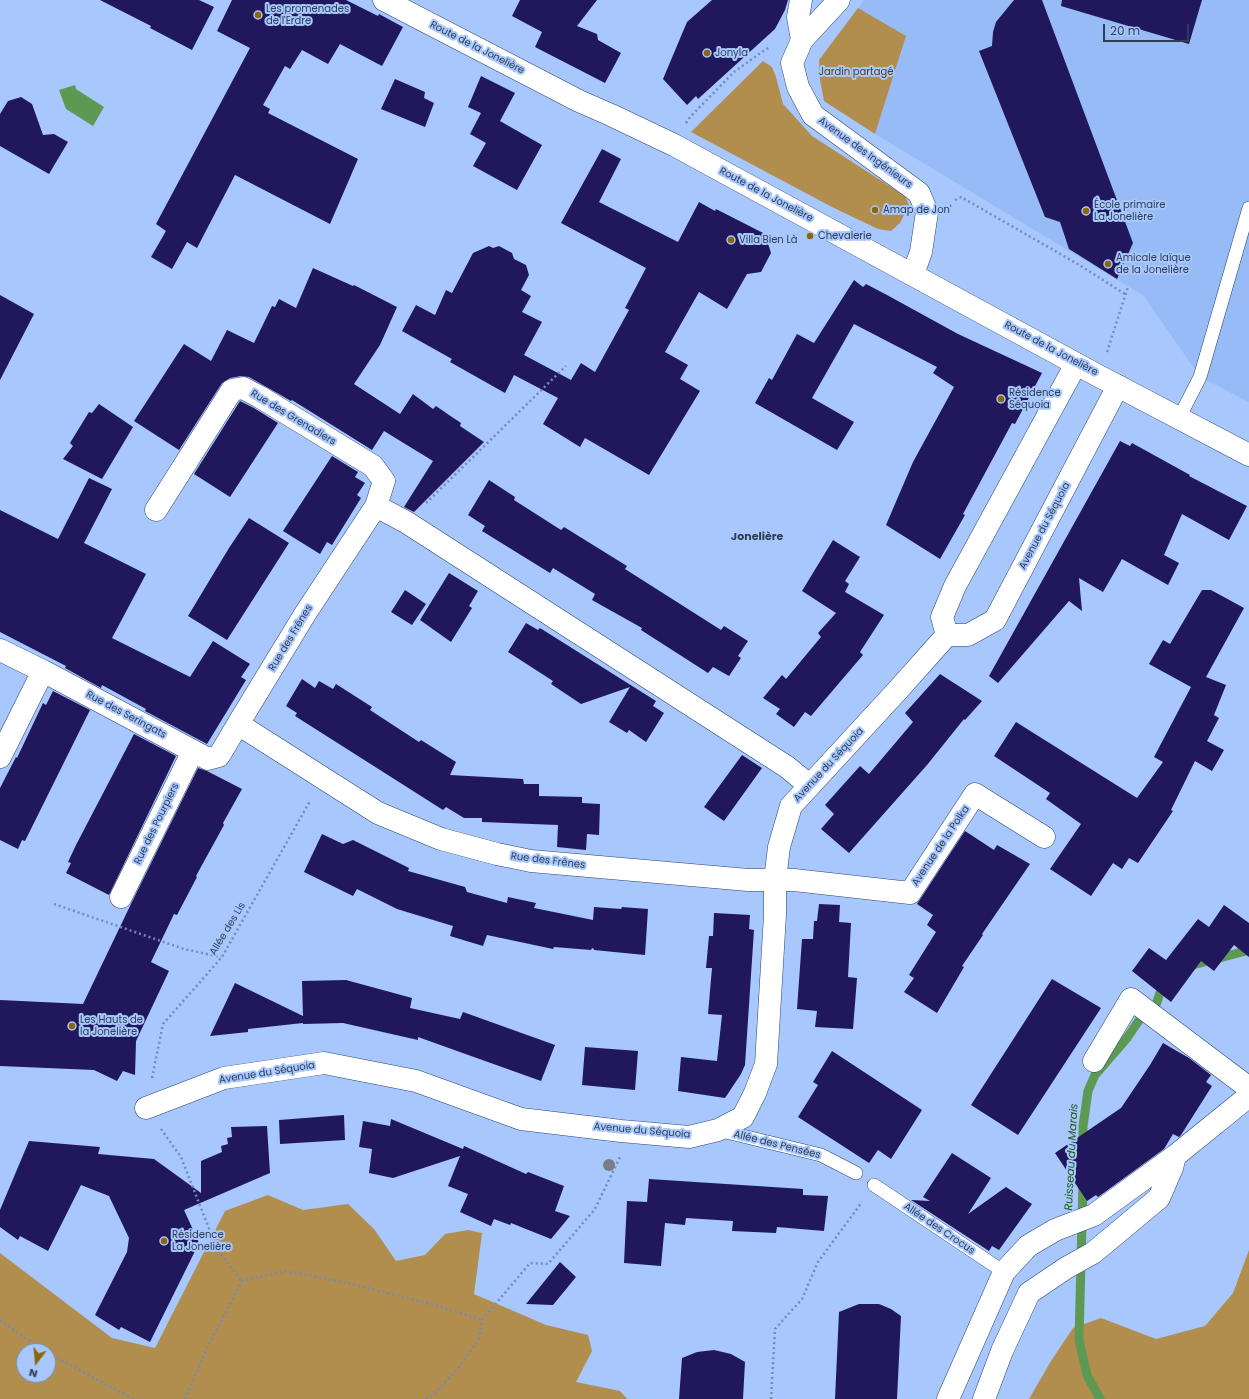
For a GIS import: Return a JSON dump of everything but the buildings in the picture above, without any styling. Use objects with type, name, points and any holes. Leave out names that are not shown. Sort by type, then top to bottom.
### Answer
[{"type":"street","name":"Route de la Jonelière","points":[[384,0],[578,101],[674,145],[1076,364],[1249,455]]},
{"type":"street","points":[[800,0],[798,17],[802,40]]},
{"type":"street","name":"Avenue des Ingénieurs","points":[[839,0],[802,40],[792,63],[798,86],[813,115],[919,193],[927,212],[921,252],[913,274]]},
{"type":"street","points":[[947,635],[942,617],[955,586],[1076,364]]},
{"type":"street","name":"Avenue du Séquoia","points":[[146,1108],[224,1078],[324,1063],[416,1081],[522,1118],[621,1131],[689,1137],[718,1130],[743,1117],[755,1093],[766,1064],[778,847],[791,806],[947,635],[968,635],[995,620],[1118,386]]},
{"type":"street","name":"Rue des Grenadiers","points":[[156,510],[232,390],[243,388],[373,466],[384,482],[376,506]]},
{"type":"street","points":[[376,506],[406,522],[787,767],[809,786]]},
{"type":"street","name":"Rue des Frênes","points":[[376,506],[305,614],[238,724],[378,813],[441,839],[496,854],[531,861],[748,880],[776,880]]},
{"type":"street","name":"Rue des Seringats","points":[[0,650],[43,671],[208,759],[219,756],[238,724]]},
{"type":"street","points":[[0,757],[7,725],[43,671]]},
{"type":"street","name":"Rue des Pourpiers","points":[[121,897],[193,751]]},
{"type":"street","name":"Avenue de la Polka","points":[[776,880],[794,880],[910,893],[975,794],[1044,837]]},
{"type":"street","points":[[1094,1061],[1131,999],[1249,1088]]},
{"type":"street","points":[[948,1399],[1004,1272],[1028,1246],[1055,1230],[1094,1215],[1175,1156],[1249,1096]]},
{"type":"street","points":[[984,1399],[1002,1351],[1029,1294],[1066,1268],[1093,1252],[1159,1198],[1172,1168],[1175,1156]]},
{"type":"lane","points":[[1179,418],[1200,377],[1249,208]]},
{"type":"lane","name":"Allée des Pensées","points":[[718,1130],[821,1155],[856,1173]]},
{"type":"lane","name":"Allée des Crocus","points":[[874,1185],[1004,1272]]},
{"type":"path","points":[[674,145],[690,117],[734,72],[766,49],[802,40]]},
{"type":"path","points":[[955,200],[961,197],[1125,294]]},
{"type":"path","points":[[1097,375],[1104,363],[1128,287]]},
{"type":"path","points":[[406,522],[566,366]]},
{"type":"path","name":"Allée des Lis","points":[[146,1108],[163,1024],[222,957],[323,778]]},
{"type":"path","points":[[54,904],[184,949],[222,957]]},
{"type":"path","points":[[146,1108],[181,1157],[217,1249],[242,1281]]},
{"type":"path","points":[[426,1399],[437,1391],[459,1367],[479,1339],[482,1320],[530,1263],[548,1264],[595,1209],[620,1156],[621,1131]]},
{"type":"path","points":[[771,1399],[775,1329],[802,1299],[818,1262],[874,1185]]},
{"type":"path","points":[[185,1399],[208,1346],[242,1281],[286,1271],[347,1283],[435,1305],[482,1320]]},
{"type":"path","points":[[0,1320],[33,1343]]},
{"type":"path","points":[[56,1358],[133,1399]]},
{"type":"shaded area","name":"École primaire La Jonelière","points":[[864,0],[1249,0],[1249,402],[1200,377],[1144,296],[875,134],[906,37],[858,8]]},
{"type":"shaded area","points":[[75,85],[76,89],[104,107],[93,126],[66,109],[59,90]]},
{"type":"green space","name":"Jardin partagé","points":[[858,8],[906,36],[875,134],[824,101],[820,80],[819,60]]},
{"type":"green space","points":[[763,61],[772,67],[783,104],[812,136],[905,196],[909,205],[900,223],[891,231],[878,229],[832,207],[691,132]]},
{"type":"green space","points":[[268,1195],[303,1210],[348,1204],[374,1229],[396,1261],[425,1255],[445,1234],[468,1230],[482,1233],[474,1294],[546,1325],[588,1335],[592,1351],[576,1382],[620,1391],[627,1399],[0,1399],[0,1253],[112,1338],[155,1348],[225,1211]]},
{"type":"green space","points":[[1249,1250],[1249,1399],[1029,1399],[1051,1361],[1073,1328],[1101,1318],[1156,1339],[1205,1326],[1233,1293]]},
{"type":"waterway","name":"Ruisseau du Marais","points":[[1189,966],[1249,950]]},
{"type":"waterway","name":"Ruisseau du Marais","points":[[1083,1145],[1083,1126],[1088,1091],[1095,1075],[1127,1038],[1140,1019],[1154,1011],[1161,990],[1165,984]]},
{"type":"waterway","name":"Ruisseau du Marais","points":[[1083,1182],[1079,1340],[1087,1375],[1100,1399]]},
{"type":"place","name":"Les promenades de l'Erdre","points":[[258,15]]},
{"type":"place","name":"Jonyla","points":[[707,53]]},
{"type":"place","name":"Amap de Jon'","points":[[875,210]]},
{"type":"place","name":"École primaire La Jonelière","points":[[1086,211]]},
{"type":"place","name":"Chevalerie","points":[[810,236]]},
{"type":"place","name":"Villa Bien Là","points":[[731,240]]},
{"type":"place","name":"Amicale laïque de la Jonelière","points":[[1108,264]]},
{"type":"place","name":"Résidence Séquoia","points":[[1001,399]]},
{"type":"place","name":"Les Hauts de la Jonelière","points":[[72,1026]]},
{"type":"place","name":"Résidence La Jonelière","points":[[164,1241]]},
{"type":"district","name":"Jonelière","points":[[757,537]]}]
